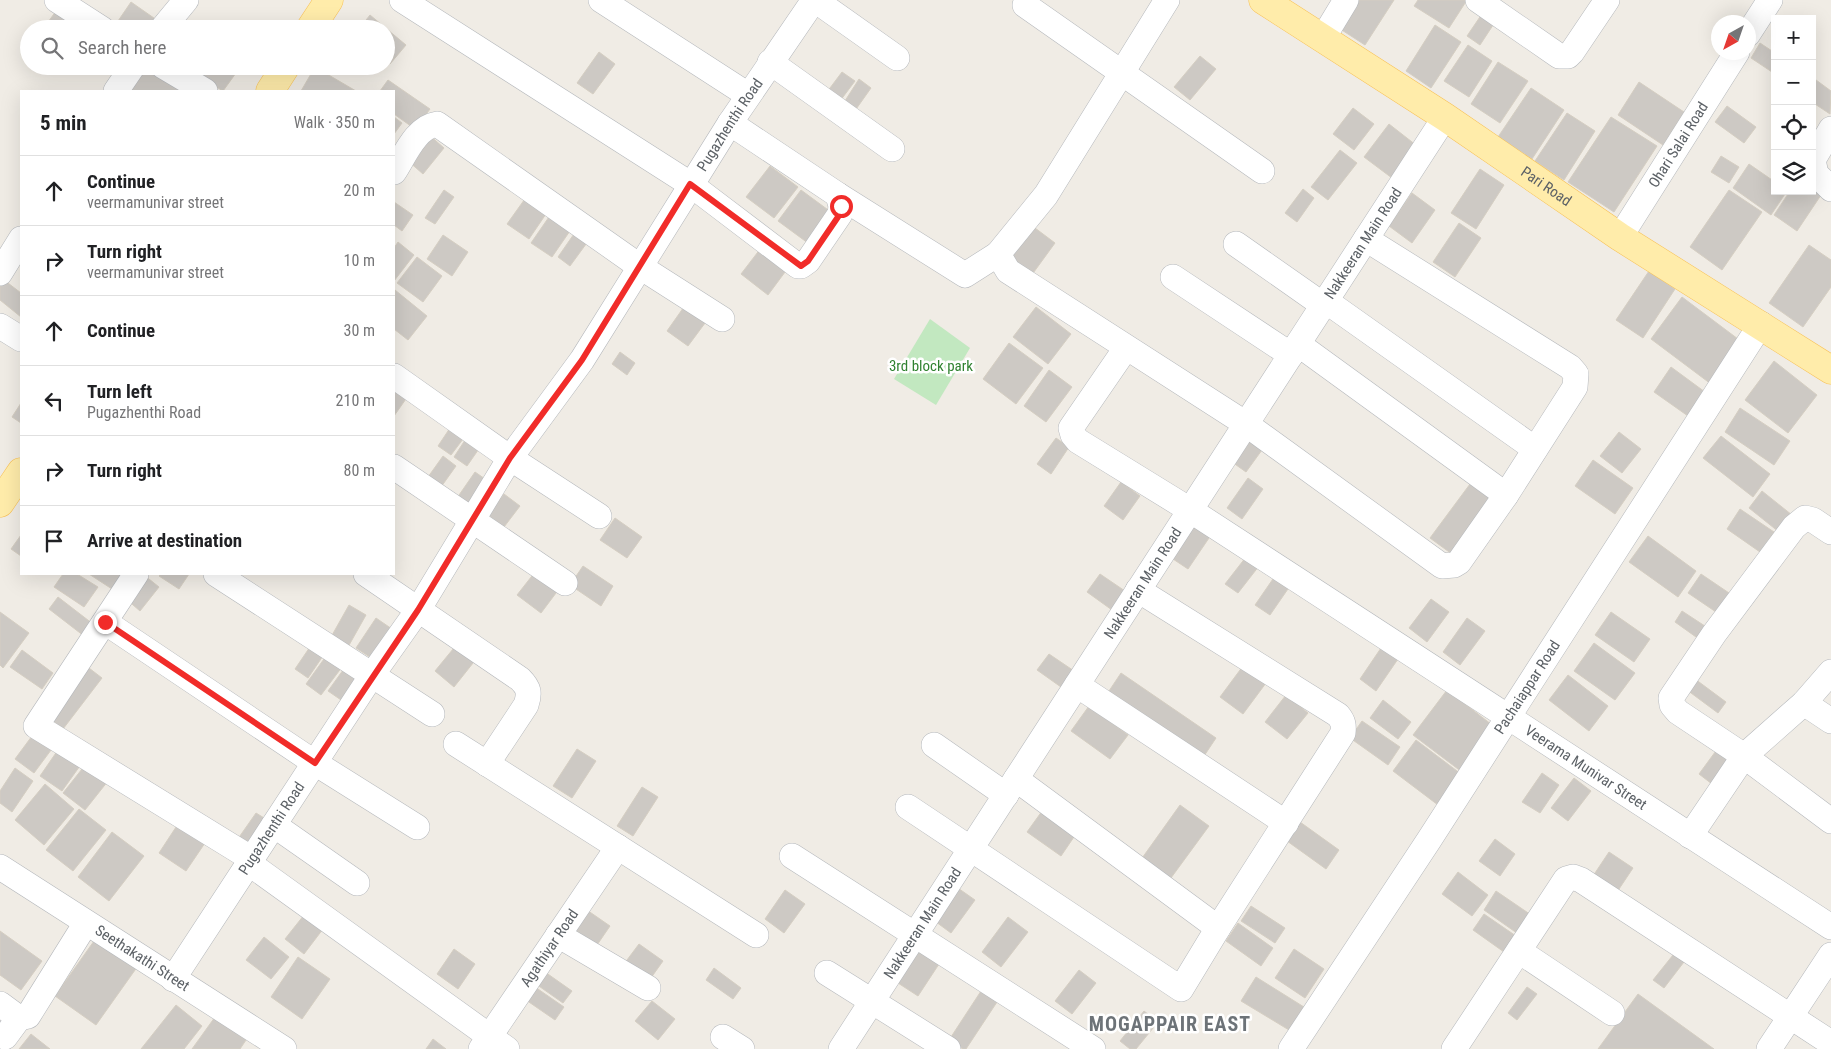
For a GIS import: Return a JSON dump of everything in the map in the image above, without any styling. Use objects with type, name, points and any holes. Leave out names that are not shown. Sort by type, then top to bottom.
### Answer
[{"type":"main road","points":[[316,20],[329,0]]},
{"type":"main road","name":"Pari Road","points":[[1263,0],[1445,118],[1620,237],[1761,324],[1831,370]]},
{"type":"main road","points":[[271,90],[280,75]]},
{"type":"main road","points":[[0,503],[20,473]]},
{"type":"street","points":[[57,0],[93,16]]},
{"type":"street","points":[[169,20],[186,0]]},
{"type":"street","points":[[402,0],[690,184],[798,266],[804,265],[840,214],[841,206],[838,196]]},
{"type":"street","points":[[601,0],[748,95]]},
{"type":"street","points":[[815,0],[897,58]]},
{"type":"street","name":"Pugazhenthi Road","points":[[173,979],[372,675],[418,610],[510,458],[582,360],[690,184],[748,95],[815,0]]},
{"type":"street","points":[[730,123],[838,196],[965,275],[998,254],[1046,195],[1123,74],[1167,0]]},
{"type":"street","points":[[1323,38],[1346,0]]},
{"type":"street","points":[[1478,0],[1559,56],[1568,56],[1607,0]]},
{"type":"street","points":[[1756,22],[1770,0]]},
{"type":"street","points":[[1026,5],[1262,171]]},
{"type":"street","name":"Ohari Salai Road","points":[[1620,237],[1732,60]]},
{"type":"street","points":[[770,62],[892,149]]},
{"type":"street","points":[[117,90],[127,75]]},
{"type":"street","points":[[178,75],[203,90]]},
{"type":"street","name":"Nakkeeran Main Road","points":[[841,1049],[1445,118]]},
{"type":"street","points":[[395,170],[421,130],[428,125],[437,124],[639,266],[722,319]]},
{"type":"street","points":[[1831,129],[1813,160],[1816,174],[1831,189]]},
{"type":"street","points":[[998,254],[1008,271],[1246,424],[1442,566],[1454,565],[1459,562],[1506,494],[1575,387],[1576,374],[1570,367],[1366,238]]},
{"type":"street","points":[[0,273],[20,241]]},
{"type":"street","points":[[1236,244],[1535,449]]},
{"type":"street","points":[[1173,277],[1294,350],[1506,494]]},
{"type":"street","name":"Pachaiappar Road","points":[[1291,1049],[1508,718],[1761,324]]},
{"type":"street","points":[[0,326],[20,338]]},
{"type":"street","name":"Veerama Munivar Street","points":[[1126,348],[1072,428],[1073,435],[1078,441],[1190,510],[1831,927]]},
{"type":"street","points":[[395,377],[510,458],[599,516]]},
{"type":"street","points":[[395,468],[565,583]]},
{"type":"street","points":[[1831,532],[1813,520],[1805,518],[1794,527],[1714,634],[1672,698],[1672,705],[1678,712],[1744,756],[1831,821]]},
{"type":"street","points":[[135,575],[36,726],[251,862],[492,1045]]},
{"type":"street","points":[[218,575],[432,714]]},
{"type":"street","points":[[367,575],[520,679],[528,687],[529,695],[526,705],[487,764]]},
{"type":"street","points":[[908,807],[1182,989],[1218,928],[1344,733],[1343,722],[1338,715],[1138,590]]},
{"type":"street","points":[[105,622],[315,763],[417,827]]},
{"type":"street","points":[[1690,836],[1744,756],[1804,703],[1831,672]]},
{"type":"street","points":[[1077,684],[1286,823]]},
{"type":"street","points":[[1804,703],[1831,721]]},
{"type":"street","points":[[456,744],[756,935]]},
{"type":"street","points":[[934,745],[1011,787],[1218,928]]},
{"type":"street","points":[[274,825],[357,883]]},
{"type":"street","name":"Agathiyar Road","points":[[492,1045],[558,935],[618,847]]},
{"type":"street","points":[[792,856],[1093,1049]]},
{"type":"street","name":"Seethakathi Street","points":[[0,867],[284,1049]]},
{"type":"street","points":[[1454,1049],[1566,879],[1573,877],[1581,880],[1831,1043]]},
{"type":"street","points":[[8,1020],[28,1016],[86,923]]},
{"type":"street","points":[[558,935],[648,988]]},
{"type":"street","points":[[1519,951],[1612,1013]]},
{"type":"street","points":[[1769,1049],[1831,955]]},
{"type":"street","points":[[827,974],[948,1049]]},
{"type":"green space","name":"3rd block park","points":[[930,319],[970,348],[936,405],[894,379]]},
{"type":"building","points":[[1351,0],[1394,0],[1365,45],[1334,25]]},
{"type":"building","points":[[1418,0],[1467,0],[1449,28],[1414,6]]},
{"type":"building","points":[[131,2],[157,20],[119,20]]},
{"type":"building","points":[[59,7],[73,17],[71,20],[50,20]]},
{"type":"building","points":[[1486,8],[1499,16],[1480,45],[1467,36]]},
{"type":"building","points":[[370,15],[376,20],[366,20]]},
{"type":"building","points":[[1435,25],[1461,42],[1431,88],[1406,71]]},
{"type":"building","points":[[395,36],[406,45],[395,58]]},
{"type":"building","points":[[1760,43],[1771,50],[1771,71],[1754,60],[1756,60],[1756,50]]},
{"type":"building","points":[[1468,45],[1492,61],[1469,97],[1444,81]]},
{"type":"building","points":[[599,52],[615,64],[593,94],[577,83]]},
{"type":"building","points":[[1200,56],[1216,69],[1190,100],[1174,87]]},
{"type":"building","points":[[1498,62],[1528,81],[1500,123],[1471,104]]},
{"type":"building","points":[[842,72],[855,81],[837,105],[824,96]]},
{"type":"building","points":[[140,75],[159,75],[180,90],[129,90]]},
{"type":"building","points":[[197,75],[235,75],[224,90]]},
{"type":"building","points":[[310,75],[329,75],[354,90],[302,90]]},
{"type":"building","points":[[859,79],[871,88],[854,112],[843,104]]},
{"type":"building","points":[[388,80],[430,109],[415,129],[395,115],[395,90],[381,90]]},
{"type":"building","points":[[1816,80],[1831,91],[1830,114],[1816,105]]},
{"type":"building","points":[[1639,82],[1684,112],[1663,145],[1618,115]]},
{"type":"building","points":[[1531,88],[1564,110],[1532,159],[1498,137]]},
{"type":"building","points":[[1727,106],[1756,127],[1744,143],[1715,122]]},
{"type":"building","points":[[1353,108],[1374,124],[1354,150],[1333,134]]},
{"type":"building","points":[[1567,113],[1595,131],[1564,180],[1535,161]]},
{"type":"building","points":[[1611,117],[1657,146],[1614,212],[1568,182]]},
{"type":"building","points":[[395,118],[402,123],[395,133]]},
{"type":"building","points":[[1389,124],[1421,149],[1396,181],[1364,157]]},
{"type":"building","points":[[428,134],[444,148],[423,174],[407,160]]},
{"type":"building","points":[[1340,150],[1357,163],[1328,200],[1311,187]]},
{"type":"building","points":[[1721,156],[1739,167],[1729,183],[1711,172]]},
{"type":"building","points":[[1749,164],[1771,179],[1771,195],[1784,195],[1771,215],[1733,188]]},
{"type":"building","points":[[770,166],[798,187],[774,218],[746,197]]},
{"type":"building","points":[[1480,169],[1504,185],[1476,229],[1451,213]]},
{"type":"building","points":[[1816,187],[1823,192],[1797,231],[1774,215],[1787,195],[1816,195]]},
{"type":"building","points":[[1303,189],[1314,198],[1297,222],[1285,213]]},
{"type":"building","points":[[444,190],[454,197],[435,224],[425,218]]},
{"type":"building","points":[[801,190],[835,215],[812,246],[778,221]]},
{"type":"building","points":[[1729,190],[1762,212],[1722,270],[1690,247]]},
{"type":"building","points":[[1412,193],[1435,210],[1412,243],[1389,226]]},
{"type":"building","points":[[527,196],[548,211],[529,239],[507,224]]},
{"type":"building","points":[[395,203],[413,215],[402,231],[395,226]]},
{"type":"building","points":[[551,214],[572,228],[552,257],[531,243]]},
{"type":"building","points":[[1459,223],[1481,238],[1455,277],[1433,262]]},
{"type":"building","points":[[1031,225],[1055,243],[1031,276],[1007,258]]},
{"type":"building","points":[[576,231],[589,240],[570,266],[558,257]]},
{"type":"building","points":[[443,235],[468,252],[452,276],[427,259]]},
{"type":"building","points":[[398,242],[414,255],[395,280],[395,246]]},
{"type":"building","points":[[1809,245],[1831,260],[1831,287],[1803,327],[1769,303]]},
{"type":"building","points":[[761,248],[788,268],[768,295],[741,274]]},
{"type":"building","points":[[417,257],[442,276],[423,302],[397,283]]},
{"type":"building","points":[[1649,271],[1675,289],[1643,338],[1616,320]]},
{"type":"building","points":[[4,280],[20,292],[20,316],[0,300],[0,285]]},
{"type":"building","points":[[395,290],[427,316],[408,340],[395,330]]},
{"type":"building","points":[[1682,297],[1742,342],[1711,384],[1651,339]]},
{"type":"building","points":[[686,304],[708,319],[688,346],[667,331]]},
{"type":"building","points":[[1036,307],[1071,334],[1048,364],[1013,337]]},
{"type":"building","points":[[1009,343],[1043,368],[1016,404],[983,379]]},
{"type":"building","points":[[620,352],[635,363],[627,375],[612,364]]},
{"type":"building","points":[[1774,361],[1817,395],[1788,433],[1745,400]]},
{"type":"building","points":[[1671,367],[1705,392],[1688,416],[1654,392]]},
{"type":"building","points":[[1049,370],[1072,387],[1046,422],[1024,406]]},
{"type":"building","points":[[395,386],[408,396],[395,415]]},
{"type":"building","points":[[20,405],[20,422],[12,417]]},
{"type":"building","points":[[1740,408],[1790,441],[1774,465],[1725,432]]},
{"type":"building","points":[[452,425],[466,435],[451,455],[438,446]]},
{"type":"building","points":[[1253,432],[1267,443],[1246,472],[1232,462]]},
{"type":"building","points":[[1619,432],[1641,449],[1622,473],[1600,456]]},
{"type":"building","points":[[469,434],[483,443],[467,466],[454,457]]},
{"type":"building","points":[[1721,436],[1770,474],[1753,497],[1703,458]]},
{"type":"building","points":[[1056,438],[1069,447],[1051,474],[1037,464]]},
{"type":"building","points":[[443,456],[456,466],[441,487],[428,477]]},
{"type":"building","points":[[1593,460],[1633,488],[1615,514],[1575,486]]},
{"type":"building","points":[[475,472],[488,481],[469,507],[457,498]]},
{"type":"building","points":[[1248,478],[1263,489],[1242,519],[1227,508]]},
{"type":"building","points":[[1473,480],[1499,499],[1456,557],[1430,538]]},
{"type":"building","points":[[1121,482],[1140,496],[1123,520],[1104,506]]},
{"type":"building","points":[[1762,491],[1792,515],[1779,532],[1749,508]]},
{"type":"building","points":[[504,494],[520,506],[504,527],[488,515]]},
{"type":"building","points":[[1740,509],[1774,532],[1760,552],[1727,529]]},
{"type":"building","points":[[615,518],[642,537],[627,558],[600,540]]},
{"type":"building","points":[[1193,523],[1211,535],[1188,569],[1170,557]]},
{"type":"building","points":[[20,536],[20,555],[11,549]]},
{"type":"building","points":[[1648,536],[1696,571],[1678,597],[1629,562]]},
{"type":"building","points":[[1246,557],[1259,566],[1238,593],[1225,584]]},
{"type":"building","points":[[583,566],[613,586],[601,606],[570,585]]},
{"type":"building","points":[[539,567],[562,585],[541,613],[517,595]]},
{"type":"building","points":[[1100,574],[1125,591],[1112,610],[1087,592]]},
{"type":"building","points":[[1701,574],[1732,595],[1719,614],[1688,593]]},
{"type":"building","points":[[62,575],[79,575],[98,587],[84,607],[54,587]]},
{"type":"building","points":[[91,575],[121,575],[112,589]]},
{"type":"building","points":[[144,575],[159,587],[140,611],[125,598]]},
{"type":"building","points":[[160,575],[188,575],[179,589]]},
{"type":"building","points":[[1275,576],[1290,586],[1270,615],[1255,605]]},
{"type":"building","points":[[58,597],[93,624],[84,636],[49,609]]},
{"type":"building","points":[[1431,599],[1449,612],[1427,642],[1409,628]]},
{"type":"building","points":[[349,605],[366,615],[348,647],[331,637]]},
{"type":"building","points":[[1682,611],[1711,630],[1703,642],[1675,622]]},
{"type":"building","points":[[0,612],[29,633],[3,668],[0,665]]},
{"type":"building","points":[[1611,612],[1650,639],[1634,662],[1595,635]]},
{"type":"building","points":[[376,618],[392,629],[373,659],[356,648]]},
{"type":"building","points":[[1467,618],[1485,631],[1460,665],[1443,652]]},
{"type":"building","points":[[314,641],[327,650],[308,678],[295,669]]},
{"type":"building","points":[[458,643],[477,658],[454,687],[435,671]]},
{"type":"building","points":[[1594,643],[1635,673],[1615,700],[1574,671]]},
{"type":"building","points":[[1381,648],[1398,659],[1376,691],[1360,679]]},
{"type":"building","points":[[22,650],[53,673],[42,689],[10,667]]},
{"type":"building","points":[[329,652],[345,663],[321,695],[306,684]]},
{"type":"building","points":[[1049,654],[1080,675],[1068,692],[1037,670]]},
{"type":"building","points":[[85,665],[102,678],[63,729],[47,716]]},
{"type":"building","points":[[346,666],[362,677],[344,702],[328,691]]},
{"type":"building","points":[[1243,666],[1266,683],[1243,714],[1220,697]]},
{"type":"building","points":[[1121,673],[1216,738],[1200,762],[1105,697]]},
{"type":"building","points":[[1568,675],[1608,706],[1589,731],[1549,700]]},
{"type":"building","points":[[1695,679],[1726,702],[1718,713],[1687,690]]},
{"type":"building","points":[[1447,690],[1496,728],[1462,772],[1413,735]]},
{"type":"building","points":[[1286,695],[1308,713],[1287,739],[1265,722]]},
{"type":"building","points":[[1383,700],[1411,722],[1398,739],[1370,718]]},
{"type":"building","points":[[1089,706],[1128,735],[1110,759],[1071,731]]},
{"type":"building","points":[[1362,721],[1400,747],[1388,765],[1350,738]]},
{"type":"building","points":[[35,732],[54,746],[34,773],[15,759]]},
{"type":"building","points":[[1416,740],[1465,777],[1442,808],[1393,771]]},
{"type":"building","points":[[1721,744],[1735,754],[1712,784],[1699,774]]},
{"type":"building","points":[[60,747],[82,763],[62,791],[40,776]]},
{"type":"building","points":[[577,749],[596,761],[572,798],[553,786]]},
{"type":"building","points":[[86,764],[108,781],[85,810],[63,793]]},
{"type":"building","points":[[15,768],[33,781],[12,812],[0,803],[0,791]]},
{"type":"building","points":[[1542,773],[1559,785],[1540,813],[1522,802]]},
{"type":"building","points":[[1574,778],[1591,791],[1568,821],[1551,808]]},
{"type":"building","points":[[45,784],[74,809],[44,845],[15,820]]},
{"type":"building","points":[[642,787],[658,797],[633,836],[617,826]]},
{"type":"building","points":[[1180,805],[1209,826],[1168,882],[1140,861]]},
{"type":"building","points":[[1045,807],[1078,831],[1061,856],[1027,832]]},
{"type":"building","points":[[79,809],[106,830],[73,871],[46,850]]},
{"type":"building","points":[[256,813],[269,821],[248,851],[235,843]]},
{"type":"building","points":[[180,821],[207,840],[186,871],[159,853]]},
{"type":"building","points":[[1300,822],[1339,850],[1326,869],[1287,841]]},
{"type":"building","points":[[112,832],[144,856],[109,901],[78,877]]},
{"type":"building","points":[[1495,839],[1515,854],[1500,876],[1479,861]]},
{"type":"building","points":[[1609,852],[1633,868],[1615,895],[1591,879]]},
{"type":"building","points":[[1458,872],[1488,895],[1472,916],[1442,894]]},
{"type":"building","points":[[955,886],[975,900],[951,933],[932,919]]},
{"type":"building","points":[[785,890],[805,904],[784,933],[765,919]]},
{"type":"building","points":[[1496,891],[1537,919],[1524,938],[1484,910]]},
{"type":"building","points":[[1251,906],[1285,928],[1275,943],[1241,921]]},
{"type":"building","points":[[584,908],[610,926],[597,945],[571,927]]},
{"type":"building","points":[[308,910],[326,925],[304,954],[285,939]]},
{"type":"building","points":[[1484,914],[1516,936],[1504,952],[1473,930]]},
{"type":"building","points":[[1008,917],[1028,932],[1001,967],[982,952]]},
{"type":"building","points":[[1238,923],[1273,948],[1261,966],[1226,941]]},
{"type":"building","points":[[0,931],[42,961],[21,990],[0,975]]},
{"type":"building","points":[[99,934],[140,963],[96,1025],[55,996]]},
{"type":"building","points":[[264,937],[289,957],[271,979],[246,960]]},
{"type":"building","points":[[639,944],[663,961],[648,982],[624,964]]},
{"type":"building","points":[[921,948],[941,961],[918,996],[898,983]]},
{"type":"building","points":[[454,949],[475,964],[458,989],[437,974]]},
{"type":"building","points":[[1294,949],[1324,969],[1305,998],[1275,978]]},
{"type":"building","points":[[1677,950],[1687,958],[1664,988],[1653,980]]},
{"type":"building","points":[[298,957],[330,979],[302,1019],[271,997]]},
{"type":"building","points":[[714,968],[741,988],[733,999],[706,980]]},
{"type":"building","points":[[1079,970],[1096,983],[1072,1014],[1055,1001]]},
{"type":"building","points":[[545,972],[572,991],[563,1003],[536,984]]},
{"type":"building","points":[[1256,977],[1304,1007],[1289,1030],[1241,1001]]},
{"type":"building","points":[[535,987],[564,1007],[555,1020],[526,1000]]},
{"type":"building","points":[[1527,987],[1537,994],[1517,1020],[1508,1013]]},
{"type":"building","points":[[983,988],[999,999],[966,1049],[963,1049],[949,1040]]},
{"type":"building","points":[[1638,994],[1714,1049],[1598,1049]]},
{"type":"building","points":[[652,1001],[675,1019],[658,1040],[635,1021]]},
{"type":"building","points":[[176,1005],[202,1026],[184,1049],[141,1049]]},
{"type":"building","points":[[1144,1011],[1158,1022],[1136,1049],[1130,1049],[1120,1041]]},
{"type":"building","points":[[215,1017],[246,1040],[240,1049],[192,1049]]},
{"type":"building","points":[[31,1034],[50,1049],[19,1049]]},
{"type":"building","points":[[433,1039],[446,1049],[426,1049]]},
{"type":"district","name":"MOGAPPAIR EAST","points":[[1170,1024]]},
{"type":"route","points":[[105,622],[315,763],[372,675],[418,610],[510,458],[582,360],[690,184],[798,266],[804,265],[808,261],[840,214],[841,206]]}]
